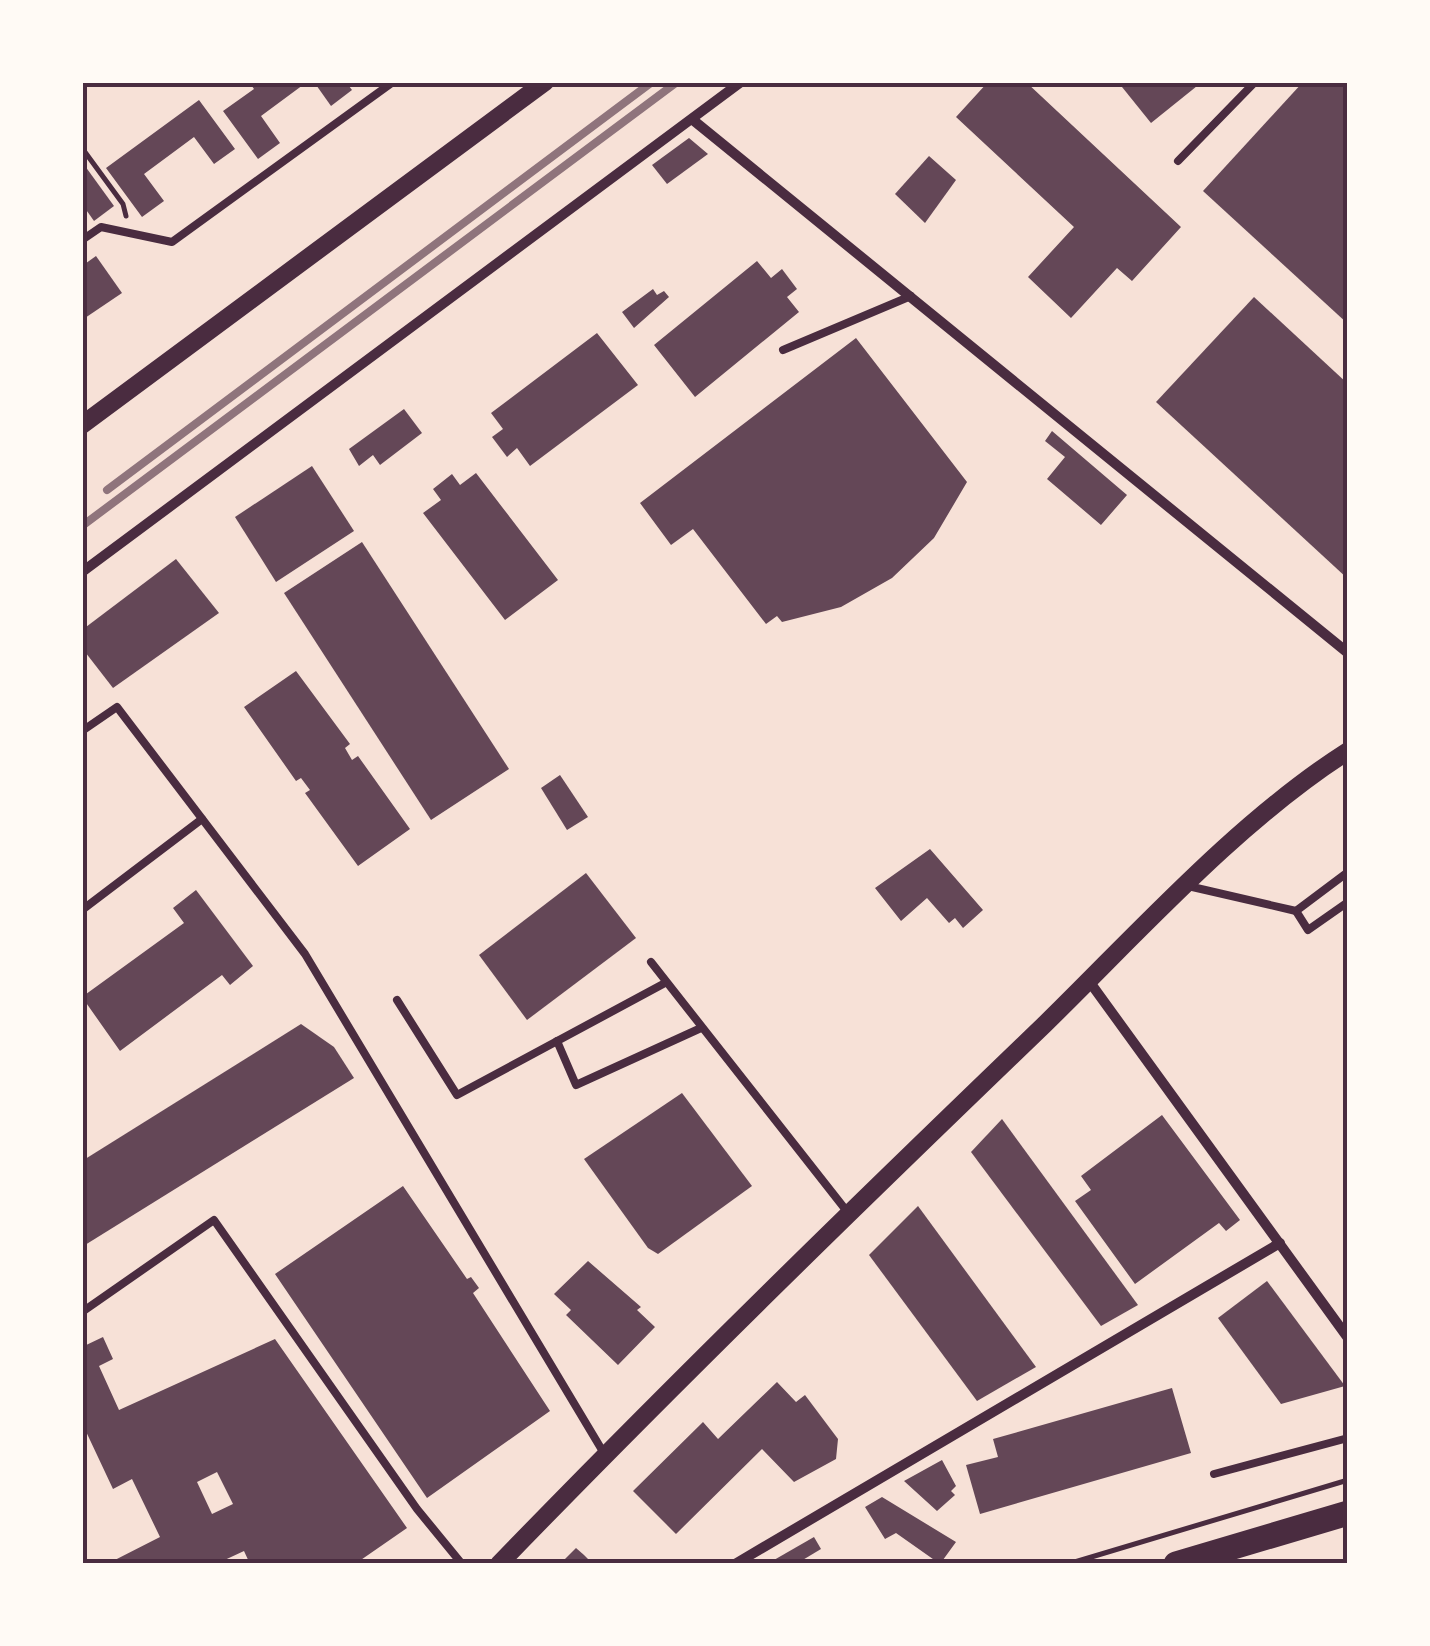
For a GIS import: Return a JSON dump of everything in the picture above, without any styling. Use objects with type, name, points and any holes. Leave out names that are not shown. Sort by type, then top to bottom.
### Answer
[{"type":"main road","points":[[1176,1564],[1348,1512]]},
{"type":"street","points":[[82,425],[546,82]]},
{"type":"street","points":[[82,572],[742,82]]},
{"type":"street","points":[[692,120],[1348,653]]},
{"type":"street","points":[[498,1564],[849,1214],[1188,886],[1294,786],[1348,751]]},
{"type":"street","points":[[1089,981],[1348,1338]]},
{"type":"street","points":[[735,1564],[1280,1242]]},
{"type":"lane","points":[[82,240],[101,228],[172,242],[393,82]]},
{"type":"lane","points":[[1178,161],[1255,82]]},
{"type":"lane","points":[[783,350],[912,296]]},
{"type":"lane","points":[[82,731],[117,707],[305,954],[605,1454]]},
{"type":"lane","points":[[82,910],[202,819]]},
{"type":"lane","points":[[1296,910],[1348,872]]},
{"type":"lane","points":[[1188,886],[1296,910],[1308,930],[1348,902]]},
{"type":"lane","points":[[651,962],[849,1214]]},
{"type":"lane","points":[[397,1000],[457,1095],[665,983]]},
{"type":"lane","points":[[557,1041],[576,1085],[701,1028]]},
{"type":"lane","points":[[82,1312],[214,1220],[417,1509],[462,1564]]},
{"type":"lane","points":[[1214,1474],[1348,1438]]},
{"type":"path","points":[[82,148],[123,204],[130,234]]},
{"type":"path","points":[[1068,1564],[1348,1480]]},
{"type":"building","points":[[249,82],[307,82],[261,116],[280,143],[258,159],[223,111],[254,89]]},
{"type":"building","points":[[314,82],[346,82],[352,90],[331,106]]},
{"type":"building","points":[[988,82],[1026,82],[1181,227],[1132,281],[1117,268],[1071,318],[1028,277],[1074,227],[956,117]]},
{"type":"building","points":[[1118,82],[1202,82],[1151,123]]},
{"type":"building","points":[[1303,82],[1348,82],[1348,324],[1203,191]]},
{"type":"building","points":[[199,100],[235,149],[214,164],[194,137],[144,174],[164,201],[142,217],[106,168]]},
{"type":"building","points":[[689,138],[708,154],[667,184],[652,165]]},
{"type":"building","points":[[929,156],[956,180],[925,223],[895,194]]},
{"type":"building","points":[[85,166],[114,206],[94,221],[82,204]]},
{"type":"building","points":[[96,256],[122,293],[82,320],[82,266]]},
{"type":"building","points":[[757,261],[771,278],[782,269],[797,289],[787,297],[799,312],[695,397],[654,345]]},
{"type":"building","points":[[653,289],[657,295],[664,291],[669,297],[634,328],[622,312]]},
{"type":"building","points":[[1254,297],[1348,384],[1348,579],[1156,402]]},
{"type":"building","points":[[597,333],[638,385],[530,466],[517,448],[507,457],[492,437],[503,429],[491,413]]},
{"type":"building","points":[[856,338],[967,482],[934,538],[892,578],[841,607],[782,622],[777,616],[766,624],[693,529],[671,545],[640,503]]},
{"type":"building","points":[[404,409],[422,433],[380,465],[373,455],[359,466],[349,449]]},
{"type":"building","points":[[1052,431],[1127,495],[1101,525],[1047,479],[1065,457],[1045,441]]},
{"type":"building","points":[[312,466],[354,531],[276,582],[235,517]]},
{"type":"building","points":[[476,473],[558,580],[505,620],[423,513],[441,500],[433,489],[452,474],[460,485]]},
{"type":"building","points":[[362,542],[509,769],[431,820],[284,593]]},
{"type":"building","points":[[176,559],[219,613],[113,688],[82,648],[82,630]]},
{"type":"building","points":[[296,671],[350,744],[345,748],[352,760],[358,756],[410,829],[358,866],[305,793],[310,790],[301,778],[296,781],[244,707]]},
{"type":"building","points":[[560,775],[588,817],[567,830],[541,788]]},
{"type":"building","points":[[930,849],[983,910],[963,928],[955,918],[949,923],[927,898],[901,921],[875,888]]},
{"type":"building","points":[[586,873],[636,938],[527,1020],[479,955]]},
{"type":"building","points":[[196,890],[253,966],[230,985],[222,975],[120,1051],[82,997],[184,923],[173,908]]},
{"type":"building","points":[[301,1024],[334,1047],[354,1078],[85,1245],[82,1161]]},
{"type":"building","points":[[682,1093],[752,1186],[658,1254],[648,1248],[584,1159]]},
{"type":"building","points":[[1162,1115],[1240,1220],[1226,1231],[1219,1223],[1135,1284],[1075,1201],[1091,1190],[1081,1176]]},
{"type":"building","points":[[1002,1119],[1138,1305],[1101,1326],[971,1152]]},
{"type":"building","points":[[403,1186],[467,1279],[471,1277],[479,1288],[473,1293],[550,1411],[427,1498],[275,1274]]},
{"type":"building","points":[[918,1206],[1036,1367],[977,1401],[869,1255]]},
{"type":"building","points":[[588,1261],[641,1307],[637,1310],[655,1327],[618,1365],[566,1315],[571,1310],[554,1294]]},
{"type":"building","points":[[1267,1281],[1345,1386],[1281,1404],[1218,1318]]},
{"type":"building","points":[[103,1337],[113,1359],[99,1366],[119,1410],[275,1339],[407,1528],[355,1564],[250,1564],[244,1551],[216,1564],[107,1564],[160,1537],[132,1479],[113,1489],[82,1423],[82,1347]],"holes":[[[217,1472],[233,1504],[212,1514],[197,1482]]]},
{"type":"building","points":[[777,1382],[796,1402],[805,1395],[838,1439],[836,1459],[794,1482],[762,1449],[676,1534],[633,1491],[703,1422],[718,1439]]},
{"type":"building","points":[[1172,1388],[1191,1453],[980,1514],[966,1465],[998,1457],[993,1439]]},
{"type":"building","points":[[942,1460],[956,1486],[951,1491],[955,1495],[937,1511],[904,1481]]},
{"type":"building","points":[[882,1497],[956,1542],[940,1564],[896,1533],[885,1539],[865,1507]]},
{"type":"building","points":[[814,1537],[821,1549],[796,1564],[767,1564]]},
{"type":"building","points":[[576,1548],[584,1555],[593,1564],[560,1564]]},
{"type":"railway","points":[[107,490],[652,82]]},
{"type":"railway","points":[[82,526],[677,82]]}]
